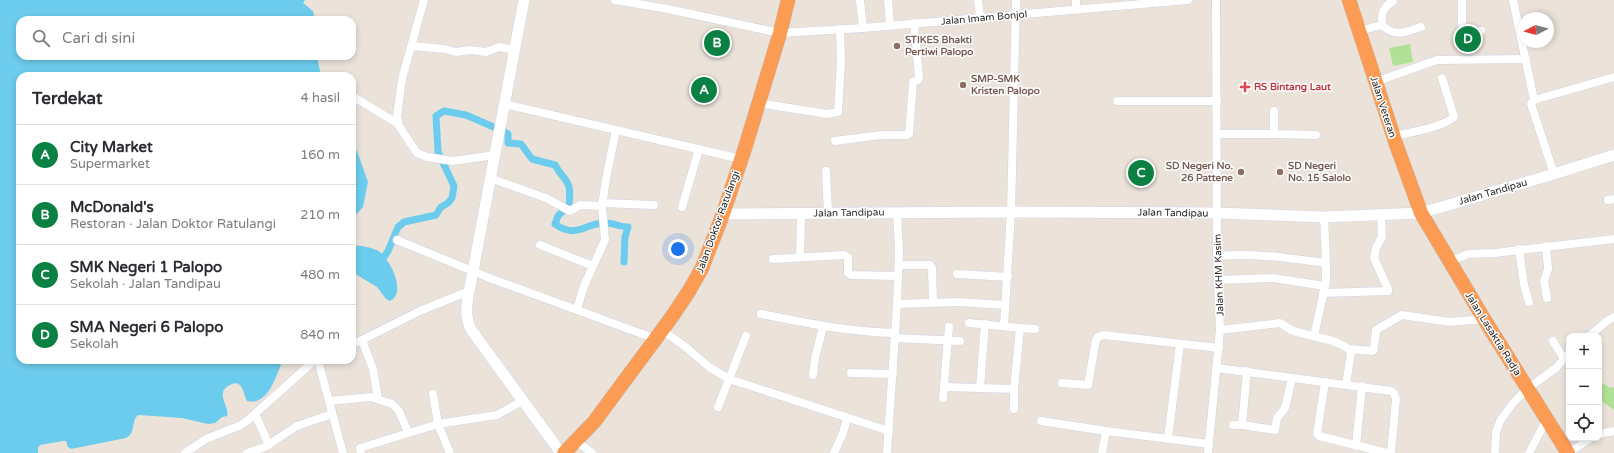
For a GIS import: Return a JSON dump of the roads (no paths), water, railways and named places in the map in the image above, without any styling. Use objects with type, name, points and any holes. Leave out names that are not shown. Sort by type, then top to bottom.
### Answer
[{"type":"highway","name":"Jalan Doktor Ratulangi","points":[[563,453],[594,422],[659,335],[696,280],[723,214],[780,33],[788,0]]},
{"type":"highway","name":"Jalan Veteran","points":[[1349,0],[1393,136],[1421,213]]},
{"type":"highway","name":"Jalan Lasaktia Radja","points":[[1421,213],[1449,262],[1568,453]]},
{"type":"street","points":[[397,123],[402,79],[424,0]]},
{"type":"street","points":[[524,0],[494,155],[466,314],[469,326],[522,401],[563,453]]},
{"type":"street","name":"Jalan Imam Bonjol","points":[[615,0],[668,9],[780,33],[863,28],[1184,0]]},
{"type":"street","points":[[860,0],[863,28]]},
{"type":"street","points":[[888,0],[890,25]]},
{"type":"street","points":[[978,0],[980,18]]},
{"type":"street","points":[[1004,326],[1011,212],[1016,0]]},
{"type":"street","points":[[1076,0],[1076,10]]},
{"type":"street","name":"Jalan KHM Kasim","points":[[1208,453],[1220,330],[1217,256],[1216,0]]},
{"type":"street","points":[[1462,0],[1463,28],[1480,31]]},
{"type":"street","points":[[1513,0],[1534,100],[1531,104],[1554,174]]},
{"type":"street","points":[[1393,1],[1385,7],[1383,11],[1382,24],[1390,32],[1395,33],[1421,27]]},
{"type":"street","points":[[835,141],[881,135],[909,134],[913,83],[919,79],[914,23]]},
{"type":"street","points":[[1359,32],[1382,24]]},
{"type":"street","points":[[758,103],[826,114],[838,112],[841,62],[840,29]]},
{"type":"street","points":[[412,46],[445,49],[456,52],[470,50],[486,52],[499,48],[514,50]]},
{"type":"street","points":[[1375,82],[1436,60],[1526,59]]},
{"type":"street","points":[[1534,100],[1614,77]]},
{"type":"street","points":[[1393,136],[1429,127],[1451,120],[1454,117],[1442,78]]},
{"type":"street","points":[[356,98],[397,123],[417,153],[436,159],[449,160],[494,155]]},
{"type":"street","points":[[1117,101],[1217,101]]},
{"type":"street","points":[[503,110],[616,130],[741,159]]},
{"type":"street","points":[[1274,111],[1274,134]]},
{"type":"street","points":[[577,309],[584,286],[605,240],[602,205],[616,130]]},
{"type":"street","points":[[1217,134],[1316,135]]},
{"type":"street","points":[[682,207],[699,149]]},
{"type":"street","name":"Jalan Tandipau","points":[[723,214],[897,212],[1217,213],[1324,217],[1421,213],[1614,155]]},
{"type":"street","points":[[826,171],[828,213]]},
{"type":"street","points":[[490,178],[553,201],[564,209],[570,211],[580,205],[654,205]]},
{"type":"street","points":[[887,453],[899,265],[897,212]]},
{"type":"street","points":[[800,257],[801,214]]},
{"type":"street","points":[[1218,280],[1273,278],[1324,289],[1386,292],[1388,290],[1374,258],[1376,248],[1382,237],[1381,215]]},
{"type":"street","points":[[1314,336],[1324,289],[1326,263],[1324,217]]},
{"type":"street","points":[[1449,262],[1466,254],[1495,253],[1614,239]]},
{"type":"street","points":[[397,240],[513,287],[659,335],[687,348],[708,367],[729,379],[889,431]]},
{"type":"street","points":[[540,245],[593,266]]},
{"type":"street","points":[[1546,246],[1548,269],[1544,280],[1546,298]]},
{"type":"street","points":[[1519,249],[1524,285],[1529,302]]},
{"type":"street","points":[[1217,256],[1245,254],[1268,255],[1326,263]]},
{"type":"street","points":[[773,259],[844,255],[848,257],[848,273],[851,275],[898,276]]},
{"type":"street","points":[[899,265],[930,265],[932,268],[933,303]]},
{"type":"street","points":[[957,274],[1008,277]]},
{"type":"street","points":[[356,342],[409,316],[469,291]]},
{"type":"street","points":[[897,304],[958,302],[1005,305]]},
{"type":"street","points":[[761,314],[823,327],[960,342]]},
{"type":"street","points":[[1220,330],[1280,323],[1293,331],[1332,341],[1349,350],[1373,351],[1376,330],[1402,315],[1450,322],[1484,319]]},
{"type":"street","points":[[1593,333],[1614,317]]},
{"type":"street","points":[[969,323],[1035,329]]},
{"type":"street","points":[[980,388],[985,324]]},
{"type":"street","points":[[813,375],[815,358],[823,327]]},
{"type":"street","points":[[943,398],[949,327]]},
{"type":"street","points":[[1014,409],[1014,389],[1020,328]]},
{"type":"street","points":[[1062,383],[1088,385],[1096,340],[1101,336],[1108,334],[1219,348]]},
{"type":"street","points":[[718,407],[746,336]]},
{"type":"street","points":[[362,340],[373,369],[378,399]]},
{"type":"street","points":[[1495,453],[1497,427],[1513,403],[1528,389],[1556,368],[1566,356],[1553,341]]},
{"type":"street","points":[[1168,438],[1180,344]]},
{"type":"street","points":[[1346,385],[1351,355],[1349,350]]},
{"type":"street","points":[[185,453],[206,439],[241,425],[311,364]]},
{"type":"street","points":[[317,364],[343,453]]},
{"type":"street","points":[[1217,368],[1391,391],[1395,396],[1391,453]]},
{"type":"street","points":[[1242,425],[1247,371]]},
{"type":"street","points":[[852,373],[893,374]]},
{"type":"street","points":[[1233,425],[1275,430],[1277,418],[1285,408],[1292,378]]},
{"type":"street","points":[[1325,382],[1318,434],[1320,436],[1356,446],[1387,453]]},
{"type":"street","points":[[1356,446],[1362,386]]},
{"type":"street","points":[[944,387],[1014,389]]},
{"type":"street","points":[[432,394],[438,424],[450,453]]},
{"type":"street","points":[[329,401],[363,397],[378,399],[396,407],[408,432]]},
{"type":"street","points":[[361,453],[360,448],[408,432],[438,424],[497,415],[522,401]]},
{"type":"street","points":[[255,414],[269,445]]},
{"type":"street","points":[[247,453],[269,445],[297,426],[332,414]]},
{"type":"street","points":[[834,453],[843,433],[847,418]]},
{"type":"street","points":[[1529,453],[1547,419]]},
{"type":"street","points":[[1042,421],[1209,444]]},
{"type":"street","points":[[1102,453],[1106,431]]},
{"type":"street","points":[[1602,433],[1614,431]]},
{"type":"street","points":[[576,441],[592,453]]},
{"type":"street","points":[[1568,453],[1586,441]]},
{"type":"water","points":[[0,0],[305,0],[303,3],[313,11],[314,16],[16,16],[16,60],[318,60],[320,72],[16,72],[16,364],[281,364],[271,388],[261,399],[247,401],[242,388],[238,384],[234,383],[225,388],[223,396],[227,416],[222,417],[215,423],[208,424],[182,418],[138,415],[131,433],[126,438],[71,449],[68,447],[66,441],[63,441],[40,445],[38,448],[38,453],[0,453]]},
{"type":"water","points":[[356,150],[368,182],[363,207],[356,215]]},
{"type":"water","points":[[356,246],[377,250],[384,256],[392,269],[397,284],[395,297],[390,301],[386,299],[377,287],[356,274]]},
{"type":"waterway","points":[[384,257],[398,227],[404,222],[436,215],[441,207],[448,203],[452,198],[454,186],[438,152],[436,116],[444,111],[466,115],[505,132],[508,134],[508,143],[521,144],[532,159],[555,165],[567,182],[570,190],[569,205],[558,216],[555,224],[563,229],[569,230],[581,229],[599,223],[609,223],[628,227],[625,237],[624,262]]},
{"type":"place","name":"SMA Negeri 6 Palopo","points":[[1468,39]]},
{"type":"place","name":"McDonald's","points":[[717,43]]},
{"type":"place","name":"STIKES Bhakti Pertiwi Palopo","points":[[897,46]]},
{"type":"place","name":"SMP-SMK Kristen Palopo","points":[[963,85]]},
{"type":"place","name":"RS Bintang Laut","points":[[1245,87]]},
{"type":"place","name":"City Market","points":[[704,90]]},
{"type":"place","name":"SD Negeri No. 26 Pattene","points":[[1241,172]]},
{"type":"place","name":"SD Negeri No. 15 Salolo","points":[[1280,172]]},
{"type":"place","name":"SMK Negeri 1 Palopo","points":[[1141,173]]}]
